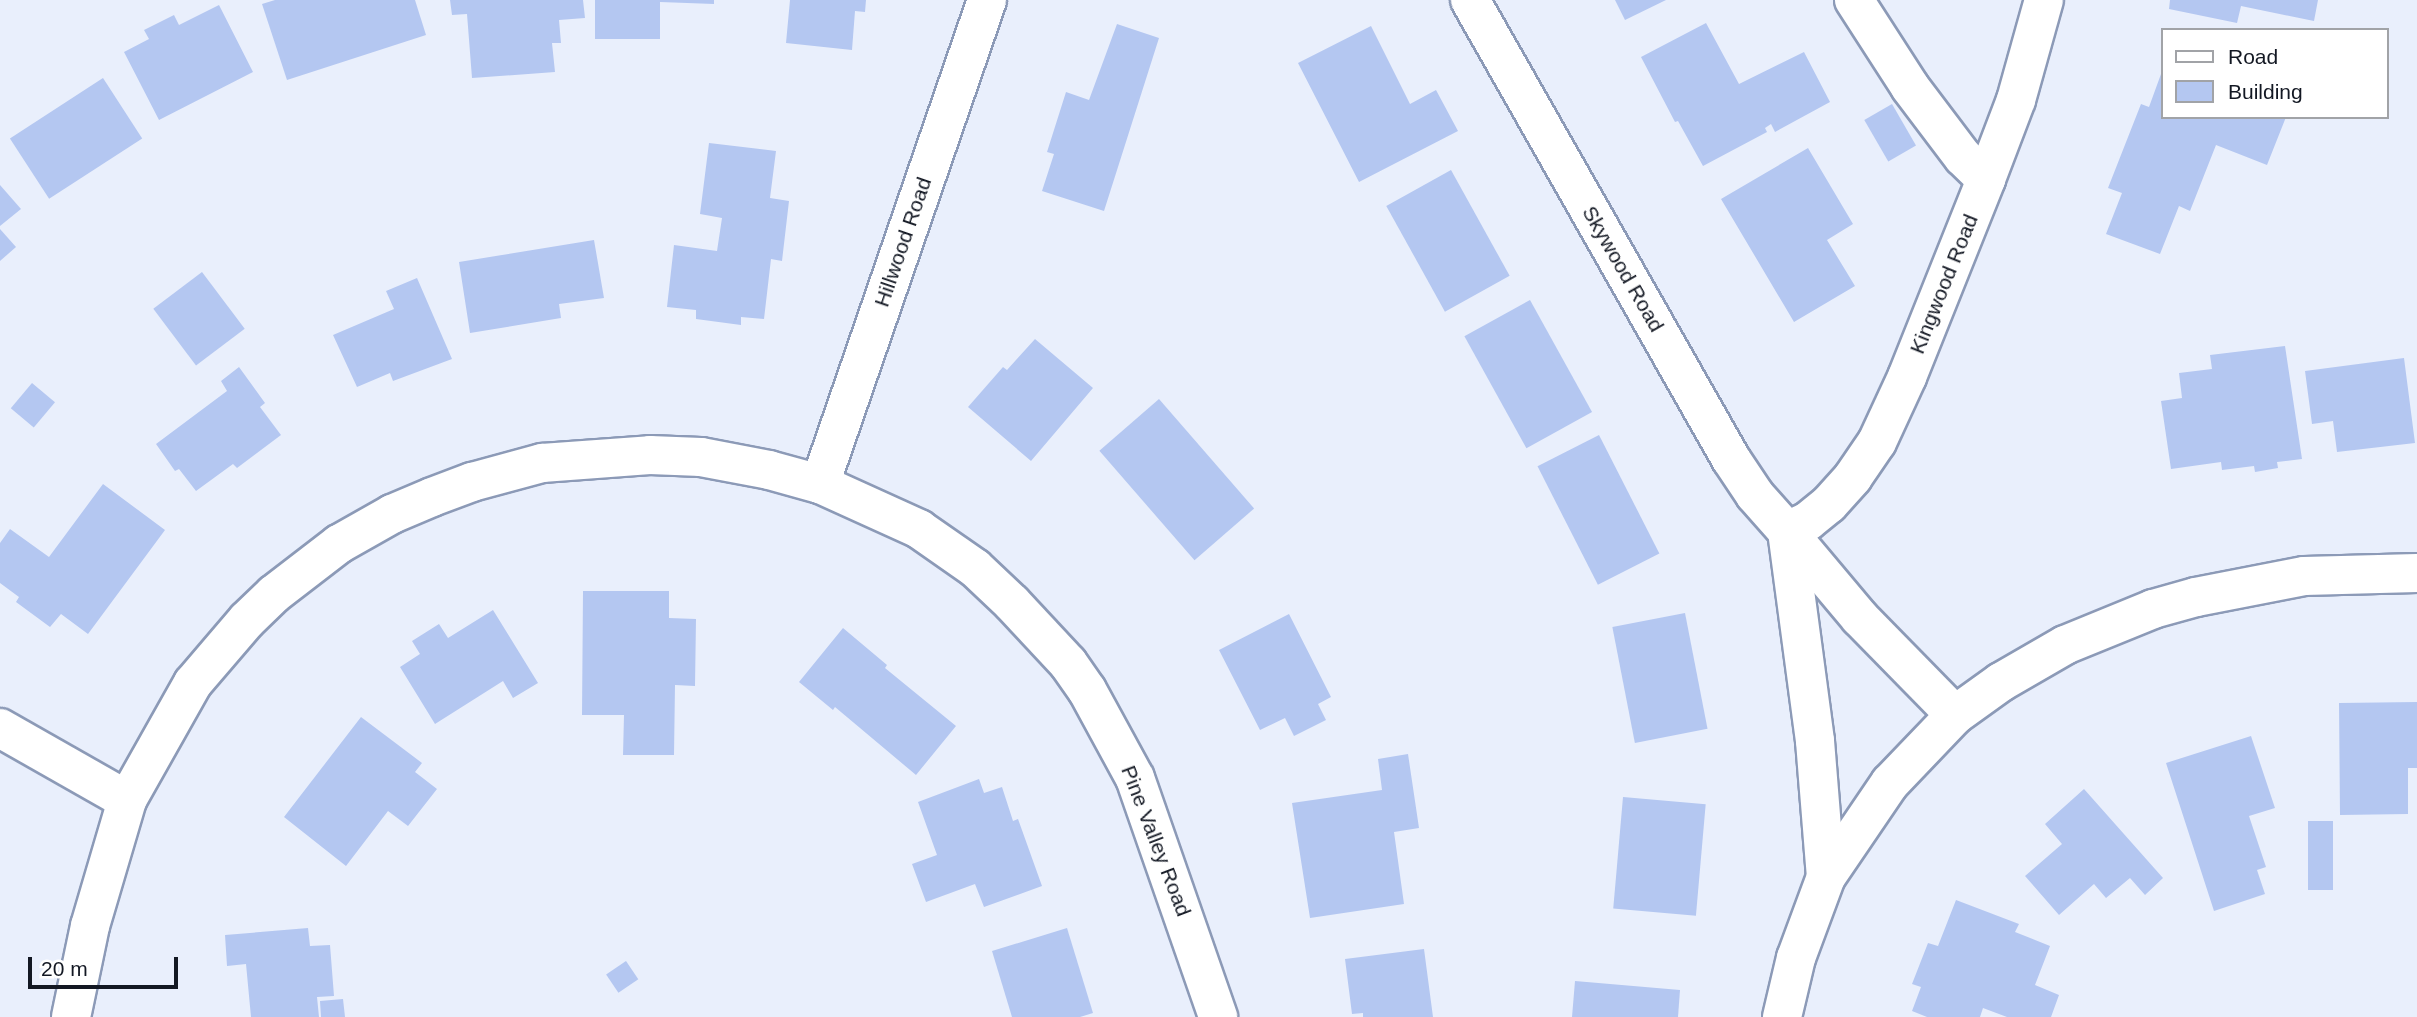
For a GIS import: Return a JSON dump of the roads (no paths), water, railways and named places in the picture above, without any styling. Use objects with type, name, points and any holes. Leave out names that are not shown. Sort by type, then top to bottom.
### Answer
[{"type":"street","name":"Hillwood Road","points":[[820,484],[987,0]]},
{"type":"street","name":"Skywood Road","points":[[1470,0],[1731,459],[1755,495],[1860,618],[1955,715]]},
{"type":"street","points":[[1854,0],[1910,87],[1964,157],[1986,180]]},
{"type":"street","name":"Kingwood Road","points":[[1787,531],[1808,521],[1829,504],[1853,477],[1877,442],[1907,377],[1986,180],[2016,100],[2044,0]]},
{"type":"street","name":"Pine Valley Road","points":[[71,1017],[90,926],[127,800],[192,683],[237,630],[274,594],[339,544],[392,514],[472,482],[542,463],[608,457],[701,457],[769,470],[820,484],[919,529],[975,568],[1068,663],[1104,718],[1135,778],[1219,1017]]},
{"type":"street","points":[[1787,531],[1815,741],[1826,877]]},
{"type":"street","points":[[1782,1017],[1796,958],[1826,877],[1890,783],[1955,715],[2001,682],[2065,645],[2153,609],[2245,586],[2304,576],[2417,573]]},
{"type":"street","points":[[0,727],[127,800]]}]
